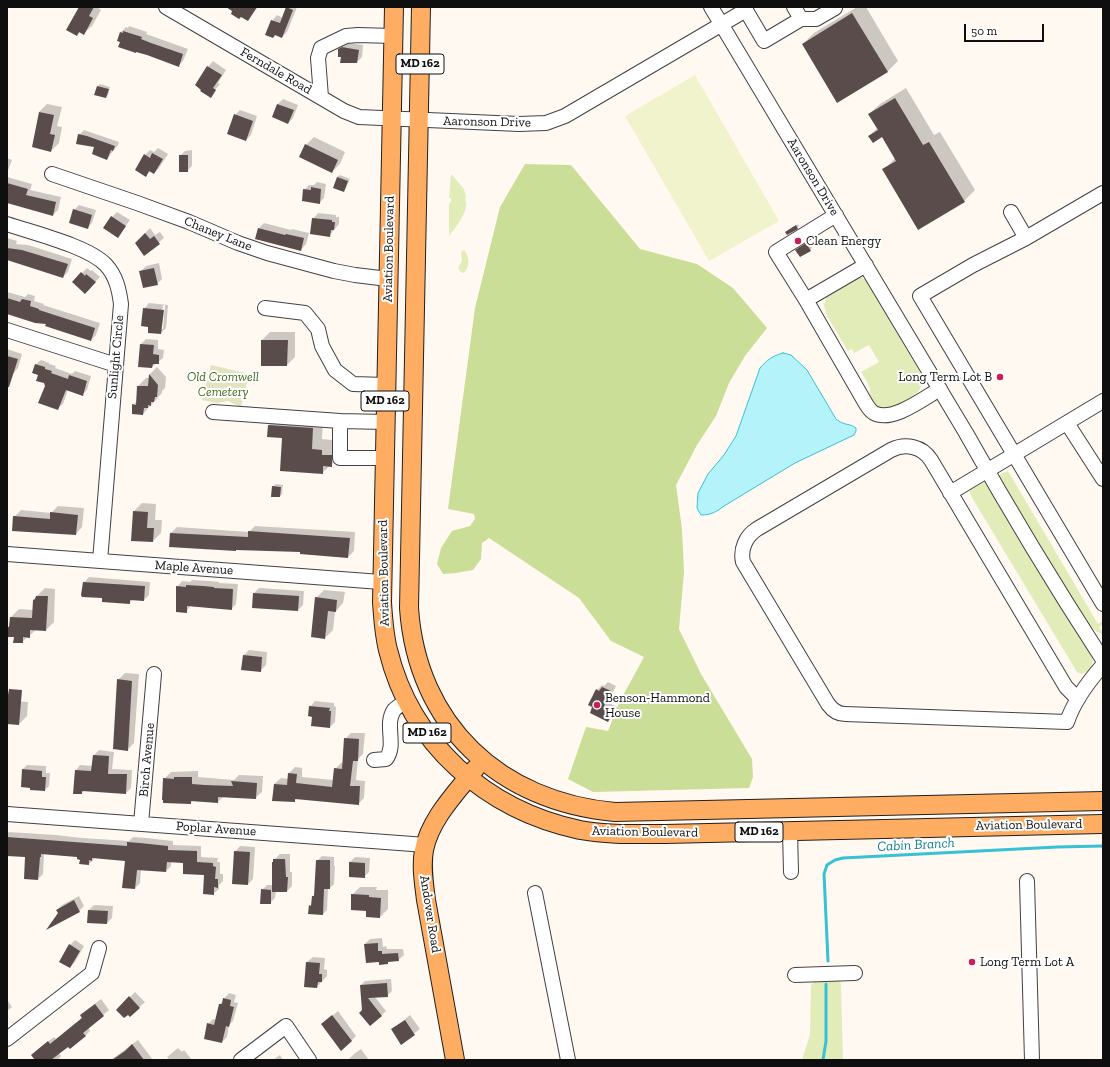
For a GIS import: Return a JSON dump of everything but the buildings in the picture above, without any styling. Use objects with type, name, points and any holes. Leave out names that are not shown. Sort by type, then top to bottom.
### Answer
[{"type":"main road","name":"Aviation Boulevard","points":[[394,7],[384,458],[382,582],[383,619],[388,649],[398,680],[420,724],[442,752],[468,778],[493,795],[518,809],[551,822],[582,830],[614,834],[1103,824]]},
{"type":"main road","name":"Aviation Boulevard","points":[[421,7],[409,584],[410,626],[418,663],[432,696],[459,736],[482,760],[504,777],[536,793],[563,803],[602,811],[629,812],[1103,801]]},
{"type":"main road","name":"Andover Road","points":[[455,1060],[424,883],[423,863],[426,844],[440,815],[482,760]]},
{"type":"main road","points":[[790,831],[808,808]]},
{"type":"street","name":"Ferndale Road","points":[[166,7],[344,110],[359,117],[391,119]]},
{"type":"street","name":"Aaronson Drive","points":[[711,7],[940,389],[987,471],[1103,660]]},
{"type":"street","points":[[722,25],[745,9],[764,41],[798,13],[816,19],[835,8]]},
{"type":"street","name":"Aaronson Drive","points":[[391,119],[519,124],[546,123],[574,111],[722,25]]},
{"type":"street","points":[[321,97],[318,58],[320,48],[346,36],[358,34],[393,36]]},
{"type":"street","name":"Chaney Lane","points":[[52,174],[189,222],[238,243],[267,253],[334,271],[388,279]]},
{"type":"street","points":[[1103,193],[1026,238],[973,265],[920,296],[1103,604]]},
{"type":"street","points":[[1011,212],[1026,238]]},
{"type":"street","points":[[836,216],[776,252],[806,300],[866,404],[873,413],[883,416],[893,414],[940,389]]},
{"type":"street","name":"Sunlight Circle","points":[[7,224],[78,248],[94,255],[105,264],[120,289],[121,304],[100,560]]},
{"type":"street","points":[[806,300],[866,265]]},
{"type":"street","points":[[265,308],[305,313],[318,329],[322,346],[335,370],[353,384],[386,385]]},
{"type":"street","points":[[7,330],[116,365]]},
{"type":"street","points":[[950,493],[1103,401]]},
{"type":"street","points":[[213,412],[340,422],[385,422]]},
{"type":"street","points":[[340,422],[340,458],[384,458]]},
{"type":"street","points":[[1067,423],[1103,479]]},
{"type":"street","points":[[1078,699],[1066,687],[926,454],[912,448],[899,446],[749,535],[744,546],[742,557],[743,562],[828,704],[838,713],[1067,722],[1071,711],[1087,684],[1103,665]]},
{"type":"street","name":"Maple Avenue","points":[[7,554],[382,582]]},
{"type":"street","name":"Birch Avenue","points":[[141,824],[154,674]]},
{"type":"street","points":[[374,760],[386,759],[390,755],[390,723],[394,711],[407,700]]},
{"type":"street","name":"Poplar Avenue","points":[[7,814],[426,844]]},
{"type":"street","points":[[790,831],[791,872]]},
{"type":"street","points":[[1027,880],[1032,1060]]},
{"type":"street","points":[[535,893],[568,1060]]},
{"type":"street","points":[[7,1039],[92,973],[98,948]]},
{"type":"street","points":[[795,975],[855,973]]},
{"type":"street","points":[[241,1060],[286,1026],[309,1060]]},
{"type":"green space","points":[[695,75],[779,221],[709,261],[625,116]]},
{"type":"green space","points":[[525,164],[571,165],[640,249],[697,264],[733,288],[767,328],[745,356],[729,383],[716,416],[697,445],[676,485],[682,529],[684,572],[679,629],[701,674],[752,759],[753,777],[749,788],[593,792],[568,779],[586,727],[608,731],[620,701],[644,657],[611,641],[579,598],[489,538],[482,543],[481,559],[473,570],[443,574],[437,564],[441,548],[452,531],[470,526],[475,519],[474,514],[448,509],[475,308],[500,207]]},
{"type":"green space","points":[[451,174],[464,189],[466,208],[457,226],[449,236],[449,203],[451,202],[451,198],[449,198]]},
{"type":"green space","points":[[464,250],[468,262],[464,273],[458,268],[462,261],[461,252]]},
{"type":"green space","points":[[855,278],[862,278],[867,281],[922,376],[921,386],[915,396],[902,405],[885,409],[876,406],[871,396],[869,386],[861,372],[879,362],[869,345],[854,353],[852,349],[848,351],[827,316],[824,305],[827,296],[831,292]]},
{"type":"green space","name":"Old Cromwell Cemetery","points":[[211,365],[249,374],[241,407],[228,401],[217,403],[202,400]]},
{"type":"green space","points":[[1008,471],[1098,624],[1103,621],[1103,624],[1099,627],[1103,634],[1097,632],[1087,623],[999,477],[1001,474]]},
{"type":"green space","points":[[985,482],[1090,652],[1093,663],[1090,669],[1085,673],[1081,674],[1077,672],[971,496],[970,490]]},
{"type":"green space","points":[[840,981],[843,1060],[802,1060],[810,1034],[811,985],[814,982]]},
{"type":"water","points":[[783,353],[791,355],[807,370],[836,419],[856,428],[854,435],[795,463],[711,514],[701,515],[697,508],[698,493],[708,474],[724,455],[736,436],[760,368],[776,355]]},
{"type":"waterway","name":"Cabin Branch","points":[[828,961],[824,874],[827,865],[835,860],[843,858],[1103,846]]},
{"type":"waterway","name":"Cabin Branch","points":[[823,1060],[826,1041],[826,984]]},
{"type":"place","name":"Clean Energy","points":[[798,241]]},
{"type":"place","name":"Long Term Lot B","points":[[1000,377]]},
{"type":"place","name":"Benson-Hammond House","points":[[597,705]]},
{"type":"place","name":"Long Term Lot A","points":[[972,962]]}]
